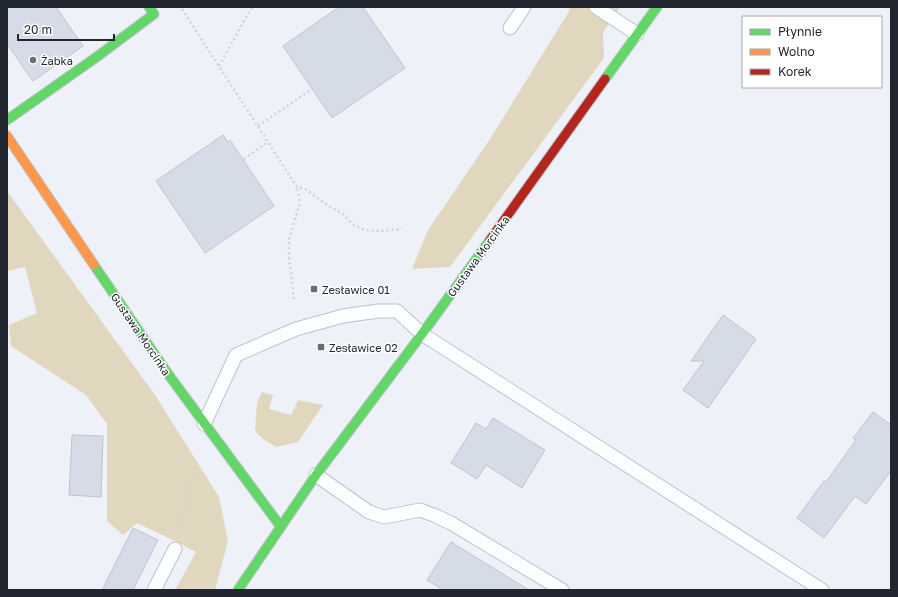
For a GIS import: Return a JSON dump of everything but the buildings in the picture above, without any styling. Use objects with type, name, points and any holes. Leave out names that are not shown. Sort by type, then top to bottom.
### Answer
[{"type":"street","name":"Gustawa Morcinka","points":[[238,590],[316,475],[422,334],[657,7]]},
{"type":"street","points":[[7,120],[156,9]]},
{"type":"street","name":"Gustawa Morcinka","points":[[7,136],[168,374],[281,527]]},
{"type":"lane","points":[[510,28],[524,7]]},
{"type":"lane","points":[[596,7],[637,34]]},
{"type":"lane","points":[[204,424],[236,355],[296,329],[343,316],[378,311],[397,311],[422,334],[822,590]]},
{"type":"lane","points":[[316,475],[369,512],[384,517],[420,510],[451,523],[562,590]]},
{"type":"lane","points":[[154,590],[174,549]]},
{"type":"path","points":[[181,7],[297,187],[300,203],[289,239],[289,256],[294,298]]},
{"type":"path","points":[[219,66],[249,12],[254,7]]},
{"type":"path","points":[[258,126],[312,89]]},
{"type":"path","points":[[244,160],[268,142]]},
{"type":"path","points":[[297,187],[305,189],[330,207],[343,214],[354,225],[365,230],[380,231],[402,229]]},
{"type":"path","points":[[174,549],[197,460]]},
{"type":"shaded area","points":[[570,7],[620,7],[603,32],[604,58],[450,267],[412,269],[428,230],[490,139],[568,13]]},
{"type":"shaded area","points":[[7,191],[155,395],[219,497],[228,541],[215,590],[175,590],[196,552],[137,523],[123,535],[107,521],[107,424],[86,395],[11,346],[9,325],[37,313],[25,267],[7,271]]},
{"type":"shaded area","points":[[262,392],[273,395],[269,409],[291,415],[298,400],[323,405],[298,442],[276,447],[263,439],[255,431],[257,403]]},
{"type":"traffic: fast","points":[[7,120],[98,56],[154,14],[149,7]]},
{"type":"traffic: fast","points":[[605,79],[657,7]]},
{"type":"traffic: fast","points":[[238,590],[316,475],[422,334],[490,240]]},
{"type":"traffic: fast","points":[[94,265],[168,374],[281,527]]},
{"type":"traffic: slow","points":[[7,136],[94,265]]},
{"type":"traffic: jam","points":[[490,240],[605,79]]},
{"type":"place","name":"Żabka","points":[[33,60]]},
{"type":"place","name":"Zesławice 01","points":[[314,289]]},
{"type":"place","name":"Zesławice 02","points":[[321,347]]}]
